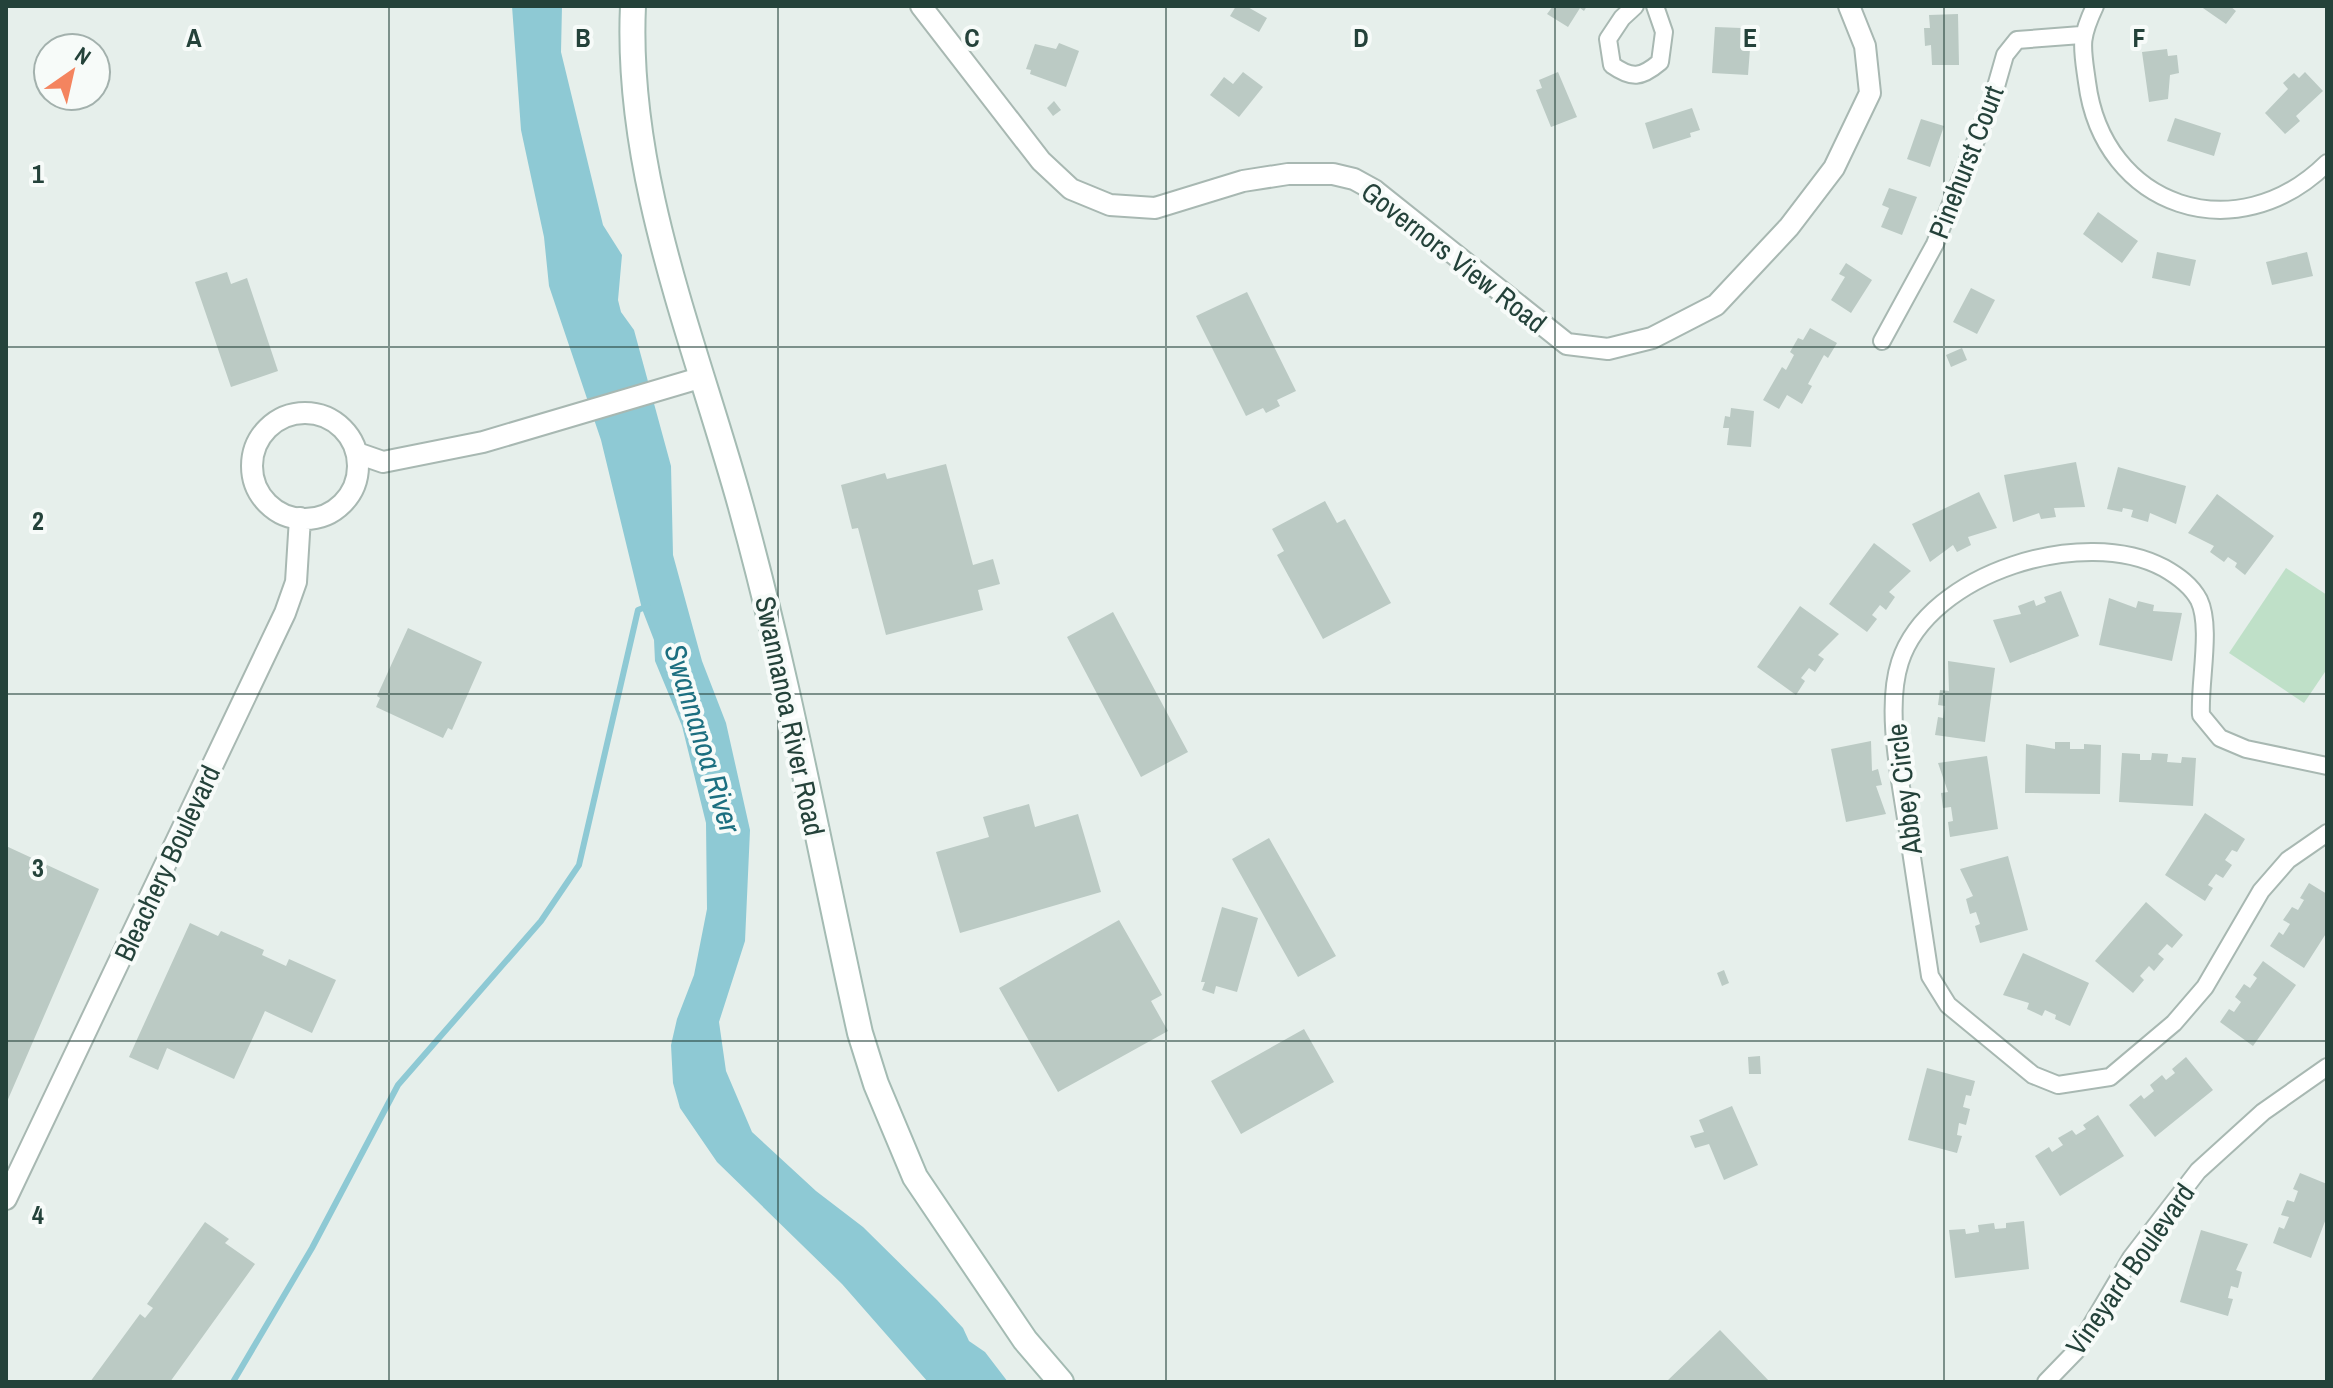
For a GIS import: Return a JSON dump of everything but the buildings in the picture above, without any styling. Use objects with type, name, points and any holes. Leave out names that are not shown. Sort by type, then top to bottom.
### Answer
[{"type":"main road","name":"Swannanoa River Road","points":[[633,6],[631,43],[638,123],[656,212],[774,636],[857,1018],[876,1084],[915,1177],[1025,1340],[1061,1382]]},
{"type":"street","name":"Governors View Road","points":[[921,6],[1041,161],[1071,189],[1110,205],[1155,208],[1243,181],[1288,174],[1333,174],[1354,179],[1374,190],[1567,344],[1608,349],[1652,338],[1716,305],[1789,227],[1834,168],[1870,93],[1865,46],[1849,6]]},
{"type":"street","points":[[1635,6],[1622,18],[1608,39],[1612,65],[1628,76],[1644,76],[1660,62],[1664,32],[1655,6]]},
{"type":"street","points":[[2095,6],[2081,35],[2090,109],[2110,154],[2153,192],[2199,210],[2239,211],[2307,183],[2327,163]]},
{"type":"street","name":"Pinehurst Court","points":[[1882,341],[1935,244],[1993,97],[2005,55],[2017,40],[2081,35]]},
{"type":"street","points":[[357,453],[383,462],[483,442],[703,377]]},
{"type":"street","points":[[302,412],[320,415],[337,423],[350,436],[357,453],[354,486],[345,500],[332,511],[300,518],[283,514],[269,504],[256,483],[253,457],[269,427],[284,416],[302,412]]},
{"type":"street","name":"Bleachery Boulevard","points":[[6,1199],[285,613],[296,582],[300,518]]},
{"type":"street","name":"Abbey Circle","points":[[2327,766],[2246,749],[2220,738],[2201,715],[2205,618],[2199,599],[2181,578],[2141,556],[2092,550],[2030,559],[1962,588],[1928,615],[1909,639],[1898,665],[1895,692],[1897,759],[1930,976],[1948,1005],[2033,1075],[2058,1085],[2110,1077],[2174,1023],[2205,987],[2261,891],[2288,860],[2327,833]]},
{"type":"street","name":"Vineyard Boulevard","points":[[2046,1382],[2076,1351],[2131,1258],[2198,1171],[2263,1112],[2327,1067]]},
{"type":"green space","points":[[2286,568],[2327,595],[2327,669],[2304,703],[2229,653]]},
{"type":"water","name":"Swannanoa River","points":[[512,6],[562,6],[561,52],[603,225],[622,255],[618,300],[621,312],[634,330],[671,466],[673,555],[702,661],[726,723],[750,830],[745,941],[719,1022],[726,1071],[752,1132],[816,1191],[863,1227],[937,1300],[963,1328],[969,1341],[985,1352],[1008,1382],[928,1382],[842,1284],[717,1162],[680,1108],[673,1083],[671,1045],[677,1019],[694,975],[707,909],[706,823],[682,726],[655,661],[654,640],[642,609],[601,440],[549,286],[544,237],[521,130]]},
{"type":"waterway","points":[[233,1382],[312,1248],[398,1085],[541,921],[579,865],[638,610],[648,606]]}]
